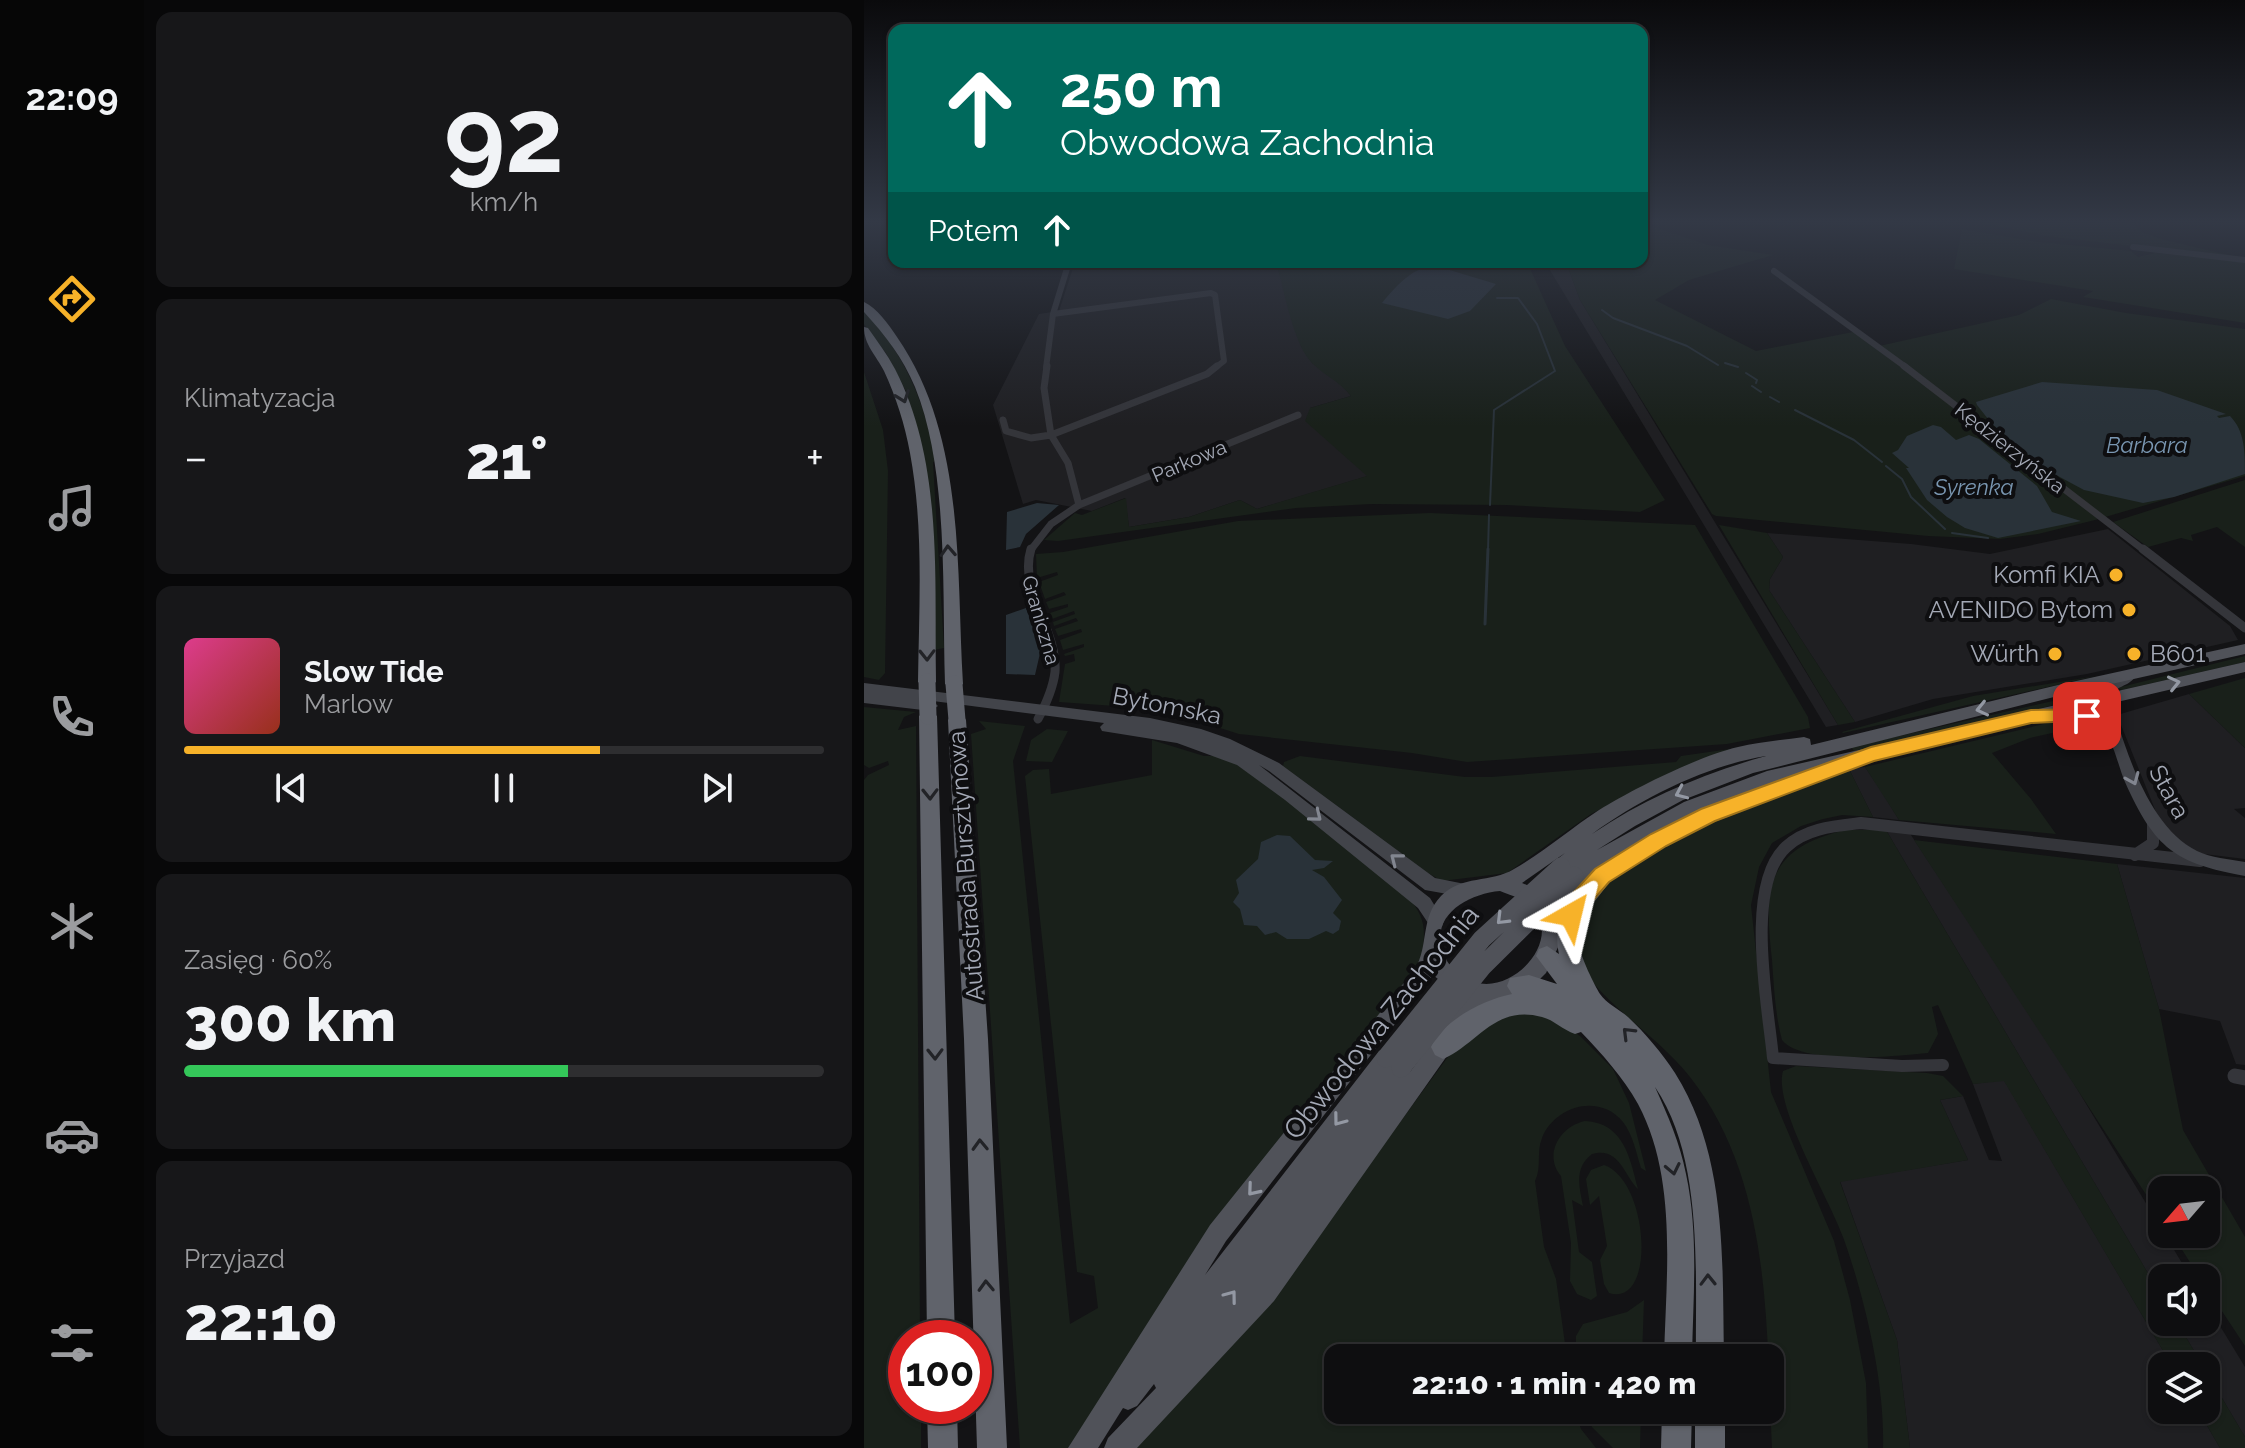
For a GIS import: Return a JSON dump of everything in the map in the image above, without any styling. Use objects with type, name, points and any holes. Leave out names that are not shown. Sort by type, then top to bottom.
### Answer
[{"type":"highway","name":"Autostrada Bursztynowa","points":[[864,305],[886,327],[909,360],[923,388],[936,433],[944,483],[976,1039],[992,1448]]},
{"type":"highway","name":"Autostrada Bursztynowa","points":[[864,330],[897,381],[916,442],[923,518],[941,1320]]},
{"type":"highway","points":[[1595,1002],[1572,966],[1566,939],[1575,908],[1602,876]]},
{"type":"highway","points":[[1547,956],[1562,975],[1631,1036],[1658,1067],[1691,1131],[1705,1213],[1710,1344]]},
{"type":"highway","points":[[1518,986],[1542,987],[1572,1007],[1623,1057],[1648,1096],[1663,1132],[1678,1197],[1678,1344]]},
{"type":"highway","points":[[1443,1047],[1479,1016],[1493,1009],[1523,1003],[1546,1007],[1571,1020],[1594,1039],[1648,1096]]},
{"type":"highway","points":[[942,1424],[943,1448]]},
{"type":"highway","points":[[1676,1448],[1677,1424]]},
{"type":"highway","points":[[1710,1424],[1710,1448]]},
{"type":"main road","name":"Obwodowa Zachodnia","points":[[1085,1448],[1394,1063],[1567,872],[1614,828],[1698,786],[1765,763],[2243,647]]},
{"type":"main road","name":"Obwodowa Zachodnia","points":[[1567,872],[1641,831],[1725,792],[1798,770],[2245,667]]},
{"type":"main road","points":[[1085,1448],[1218,1233],[1422,976],[1430,962],[1436,921],[1447,903],[1464,890],[1519,876],[1582,829],[1634,799],[1729,757],[1758,749],[1932,721]]},
{"type":"main road","points":[[1432,947],[1445,975],[1463,988],[1485,993],[1518,986],[1540,968],[1547,956],[1551,925],[1562,906],[1602,876],[1659,840],[1708,815],[1778,792],[1871,755]]},
{"type":"main road","points":[[1501,883],[1533,896],[1551,925]]},
{"type":"main road","points":[[1118,1448],[1265,1292],[1471,1005],[1485,993]]},
{"type":"main road","name":"Obwodowa Zachodnia","points":[[1118,1448],[1394,1063]]},
{"type":"street","points":[[1060,291],[1053,314],[1044,388],[1051,435],[1068,463],[1079,505]]},
{"type":"street","name":"Kędzierzyńska","points":[[1802,291],[1869,338],[2245,628]]},
{"type":"street","points":[[1003,420],[1006,431],[1031,438],[1051,435],[1207,374],[1224,361],[1215,295],[1211,293],[1053,314]]},
{"type":"street","name":"Parkowa","points":[[1079,505],[1298,415]]},
{"type":"street","name":"Graniczna","points":[[1040,714],[1056,680],[1056,666],[1052,643],[1026,563],[1039,535],[1079,505]]},
{"type":"street","points":[[2103,698],[2109,686],[2140,673]]},
{"type":"street","name":"Bytomska","points":[[864,688],[1178,738],[1242,761],[1279,786],[1424,903],[1436,921]]},
{"type":"street","name":"Bytomska","points":[[864,698],[1182,728],[1231,743],[1274,767],[1431,885],[1452,891],[1464,890]]},
{"type":"street","name":"Stara","points":[[2103,698],[2115,735],[2153,823],[2170,842],[2204,862],[2245,869]]},
{"type":"street","points":[[2031,717],[2087,716],[2115,735]]},
{"type":"street","points":[[1943,1065],[1902,1066],[1773,1058],[1761,917],[1764,885],[1776,859],[1793,842],[1813,831],[1839,824],[1861,823],[2204,862]]},
{"type":"street","points":[[2135,855],[2153,843],[2153,823]]},
{"type":"shaded area","points":[[1066,291],[1285,291],[1301,346],[1312,363],[1339,381],[1351,396],[1310,408],[1368,476],[1257,509],[1240,500],[1189,517],[1129,527],[1125,498],[1092,511],[1036,500],[1023,504],[993,405],[1039,314],[1059,311]]},
{"type":"shaded area","points":[[1284,291],[1540,291],[1565,346],[1665,500],[1640,512],[1506,505],[1371,504],[1296,508],[1058,541],[1044,540],[1075,513],[1082,515],[1126,498],[1129,527],[1189,517],[1240,500],[1257,509],[1367,476],[1305,421],[1310,408],[1351,396],[1312,363],[1294,330]]},
{"type":"shaded area","points":[[1562,291],[1577,291],[1838,725],[1826,727]]},
{"type":"shaded area","points":[[1577,291],[1671,291],[1655,300],[1756,351],[1858,331],[1879,346],[2019,315],[2051,299],[2245,329],[2245,476],[2095,520],[2038,534],[2000,539],[1928,536],[1716,516]]},
{"type":"shaded area","points":[[2090,291],[2245,291],[2245,323],[2083,297],[2093,291]]},
{"type":"shaded area","points":[[864,311],[891,344],[911,380],[926,419],[936,461],[933,462],[944,648],[934,650],[924,464],[907,393],[886,353],[864,324]]},
{"type":"shaded area","points":[[864,372],[883,430],[888,471],[885,673],[879,680],[864,677]]},
{"type":"shaded area","points":[[2245,480],[2245,547],[2217,527],[2191,535],[2193,541],[2181,538],[2148,547],[2113,522]]},
{"type":"shaded area","points":[[1430,513],[1695,525],[1808,717],[1810,728],[1727,744],[1467,762],[1239,734],[1192,719],[1129,707],[1059,702],[1065,664],[1075,661],[1074,654],[1064,654],[1084,647],[1084,644],[1063,650],[1060,640],[1082,632],[1081,629],[1058,636],[1055,629],[1078,621],[1076,618],[1054,626],[1053,622],[1075,614],[1074,611],[1052,619],[1050,613],[1068,607],[1068,604],[1049,609],[1046,602],[1066,595],[1064,592],[1045,599],[1039,582],[1058,575],[1057,572],[1037,578],[1036,554],[1238,521]]},
{"type":"shaded area","points":[[1719,525],[1767,533],[1783,557],[1770,579],[1769,590],[1855,722],[1838,725]]},
{"type":"shaded area","points":[[2108,529],[2230,626],[2238,640],[2087,674],[1933,699],[1855,722],[1769,590],[1770,579],[1783,557],[1767,533],[1911,544],[1990,554]]},
{"type":"shaded area","points":[[2245,656],[2245,662],[2122,690],[2117,688]]},
{"type":"shaded area","points":[[2096,676],[1843,733],[1842,732],[1973,696]]},
{"type":"shaded area","points":[[2245,678],[2245,748],[2189,694]]},
{"type":"shaded area","points":[[2088,693],[2094,696],[1854,751],[1851,747]]},
{"type":"shaded area","points":[[2189,694],[2245,748],[2245,808],[2234,809],[2245,818],[2245,859],[2196,853],[2179,845],[2158,817],[2117,715]]},
{"type":"shaded area","points":[[864,707],[916,712],[904,717],[898,730],[916,726],[920,1320],[888,1320],[888,1424],[921,1424],[921,1448],[864,1448],[864,780],[889,765],[888,761],[869,768],[864,765]]},
{"type":"shaded area","points":[[2073,717],[2092,724],[2030,738],[1992,753],[2056,834],[1899,820],[1865,767]]},
{"type":"shaded area","points":[[979,721],[1025,726],[1013,761],[1070,1324],[1098,1308],[1094,1276],[1077,1272],[1025,776],[1033,770],[1049,769],[1051,794],[1152,775],[1152,740],[1204,756],[1222,756],[1301,809],[1407,896],[1419,913],[1424,928],[1420,966],[1069,1448],[1020,1448],[971,734],[986,729]]},
{"type":"shaded area","points":[[1047,729],[1068,731],[1052,762],[1026,761],[1031,740]]},
{"type":"shaded area","points":[[1758,745],[1641,788],[1591,814],[1507,873],[1442,881],[1283,766],[1284,762],[1300,756],[1465,777],[1491,777],[1676,762],[1681,756]]},
{"type":"shaded area","points":[[1865,767],[1899,820],[1873,817],[1849,769]]},
{"type":"shaded area","points":[[1849,769],[1873,817],[1842,815],[1823,819],[1801,826],[1772,843],[1759,867],[1751,905],[1771,1092],[1834,1241],[1850,1300],[1866,1383],[1868,1448],[1772,1448],[1771,1424],[1784,1424],[1784,1344],[1767,1344],[1760,1256],[1737,1162],[1717,1118],[1690,1077],[1590,979],[1572,941],[1593,894],[1632,864],[1709,821]]},
{"type":"shaded area","points":[[1845,830],[1886,830],[2148,1273],[2148,1325],[2004,1081],[1973,1084],[1938,1005],[1932,1007],[1938,1034],[1928,1053],[1829,1056],[1793,1048],[1782,1040],[1776,1010],[1770,893],[1785,861],[1799,848]]},
{"type":"shaded area","points":[[1886,830],[1909,832],[2056,1054],[2148,1207],[2148,1248],[2173,1248],[2183,1264],[2148,1264],[2148,1273]]},
{"type":"shaded area","points":[[1914,840],[2117,864],[2159,1009],[2183,1130],[2210,1176],[2148,1176],[2148,1198]]},
{"type":"shaded area","points":[[2117,864],[2245,878],[2245,1065],[2236,1064],[2220,1021],[2159,1009]]},
{"type":"shaded area","points":[[1510,1013],[1553,1016],[1580,1036],[1613,1069],[1629,1103],[1646,1171],[1641,1168],[1632,1138],[1623,1122],[1613,1113],[1602,1108],[1578,1107],[1557,1118],[1542,1138],[1535,1181],[1544,1247],[1556,1279],[1565,1344],[1324,1344],[1324,1424],[1579,1424],[1596,1448],[1135,1448],[1354,1185],[1461,1039]]},
{"type":"shaded area","points":[[1796,1066],[1927,1073],[1943,1076],[1963,1096],[1940,1100],[1968,1160],[1840,1182],[1897,1340],[1910,1448],[1883,1448],[1877,1369],[1859,1287],[1843,1237],[1786,1106],[1783,1071]]},
{"type":"shaded area","points":[[2004,1080],[2148,1325],[2148,1336],[2154,1336],[2164,1352],[2148,1352],[2148,1424],[2206,1424],[2220,1448],[1910,1448],[1897,1340],[1840,1181],[1968,1160],[1940,1100],[1963,1096],[1989,1160],[2002,1161],[1973,1084]]},
{"type":"shaded area","points":[[1585,1121],[1598,1123],[1617,1135],[1628,1154],[1638,1189],[1620,1163],[1609,1154],[1592,1154],[1582,1165],[1579,1178],[1583,1206],[1572,1200],[1579,1252],[1592,1262],[1597,1296],[1591,1300],[1577,1294],[1570,1281],[1571,1243],[1561,1176],[1554,1159],[1557,1142],[1562,1135]]},
{"type":"shaded area","points":[[1604,1165],[1619,1175],[1631,1193],[1638,1216],[1640,1263],[1635,1281],[1624,1292],[1609,1293],[1604,1284],[1600,1260],[1607,1246],[1599,1196],[1590,1205],[1586,1179],[1591,1170]]},
{"type":"shaded area","points":[[2220,1194],[2245,1237],[2245,1346],[2220,1308],[2220,1264],[2191,1264],[2181,1248],[2220,1248]]},
{"type":"shaded area","points":[[1644,1300],[1642,1344],[1576,1344],[1576,1336],[1583,1324],[1627,1312]]},
{"type":"shaded area","points":[[2220,1326],[2245,1367],[2245,1437],[2220,1395],[2220,1352],[2195,1352],[2185,1336],[2220,1336]]},
{"type":"shaded area","points":[[2154,1336],[2185,1336],[2195,1352],[2164,1352]]},
{"type":"shaded area","points":[[2220,1395],[2245,1437],[2245,1448],[2220,1448],[2206,1424],[2220,1424]]},
{"type":"shaded area","points":[[1591,1424],[1641,1424],[1640,1448],[1613,1448]]},
{"type":"water","points":[[1393,291],[1490,291],[1470,311],[1448,319],[1382,303]]},
{"type":"water","name":"Barbara","points":[[2042,382],[2157,390],[2226,414],[2217,416],[2230,416],[2239,428],[2245,474],[2174,497],[2143,503],[2084,490],[2045,469],[1992,424],[1976,402]]},
{"type":"water","name":"Syrenka","points":[[1933,425],[1941,427],[1956,440],[1969,435],[1979,439],[2037,486],[2052,512],[2081,521],[1998,538],[1965,528],[1947,517],[1927,500],[1906,468],[1909,468],[1892,453],[1898,450],[1907,436]]},
{"type":"water","points":[[1037,503],[1059,505],[1026,534],[1020,547],[1006,550],[1007,512]]},
{"type":"water","points":[[1026,608],[1041,649],[1035,675],[1006,674],[1006,615]]},
{"type":"water","points":[[1277,835],[1290,836],[1315,860],[1333,861],[1324,868],[1312,870],[1324,877],[1342,900],[1333,913],[1341,921],[1339,930],[1333,934],[1326,931],[1309,939],[1287,939],[1276,932],[1265,935],[1257,926],[1244,925],[1240,909],[1233,902],[1239,893],[1236,880],[1258,859],[1261,842]]},
{"type":"waterway","points":[[1490,505],[1494,410],[1555,371],[1537,324],[1518,298],[1497,298]]},
{"type":"waterway","points":[[1602,310],[1613,318],[1687,346],[1718,365]]},
{"type":"waterway","points":[[1725,363],[1738,367]]},
{"type":"waterway","points":[[1746,373],[1757,380],[1756,383]]},
{"type":"waterway","points":[[1752,386],[1761,392]]},
{"type":"waterway","points":[[1770,397],[1779,402]]},
{"type":"waterway","points":[[1795,410],[1854,440],[1882,462]]},
{"type":"waterway","points":[[1886,466],[1902,479],[1911,497],[1945,529]]},
{"type":"waterway","points":[[1488,551],[1489,515]]},
{"type":"waterway","points":[[1952,533],[1988,538]]},
{"type":"waterway","points":[[1485,624],[1488,549]]},
{"type":"place","name":"Komfi KIA","points":[[2116,575]]},
{"type":"place","name":"AVENIDO Bytom","points":[[2129,610]]},
{"type":"place","name":"Würth","points":[[2055,654]]},
{"type":"place","name":"B601","points":[[2134,654]]},
{"type":"route","points":[[1571,915],[1602,876],[1659,840],[1708,815],[1778,792],[1871,755],[2031,717],[2087,716]]}]
